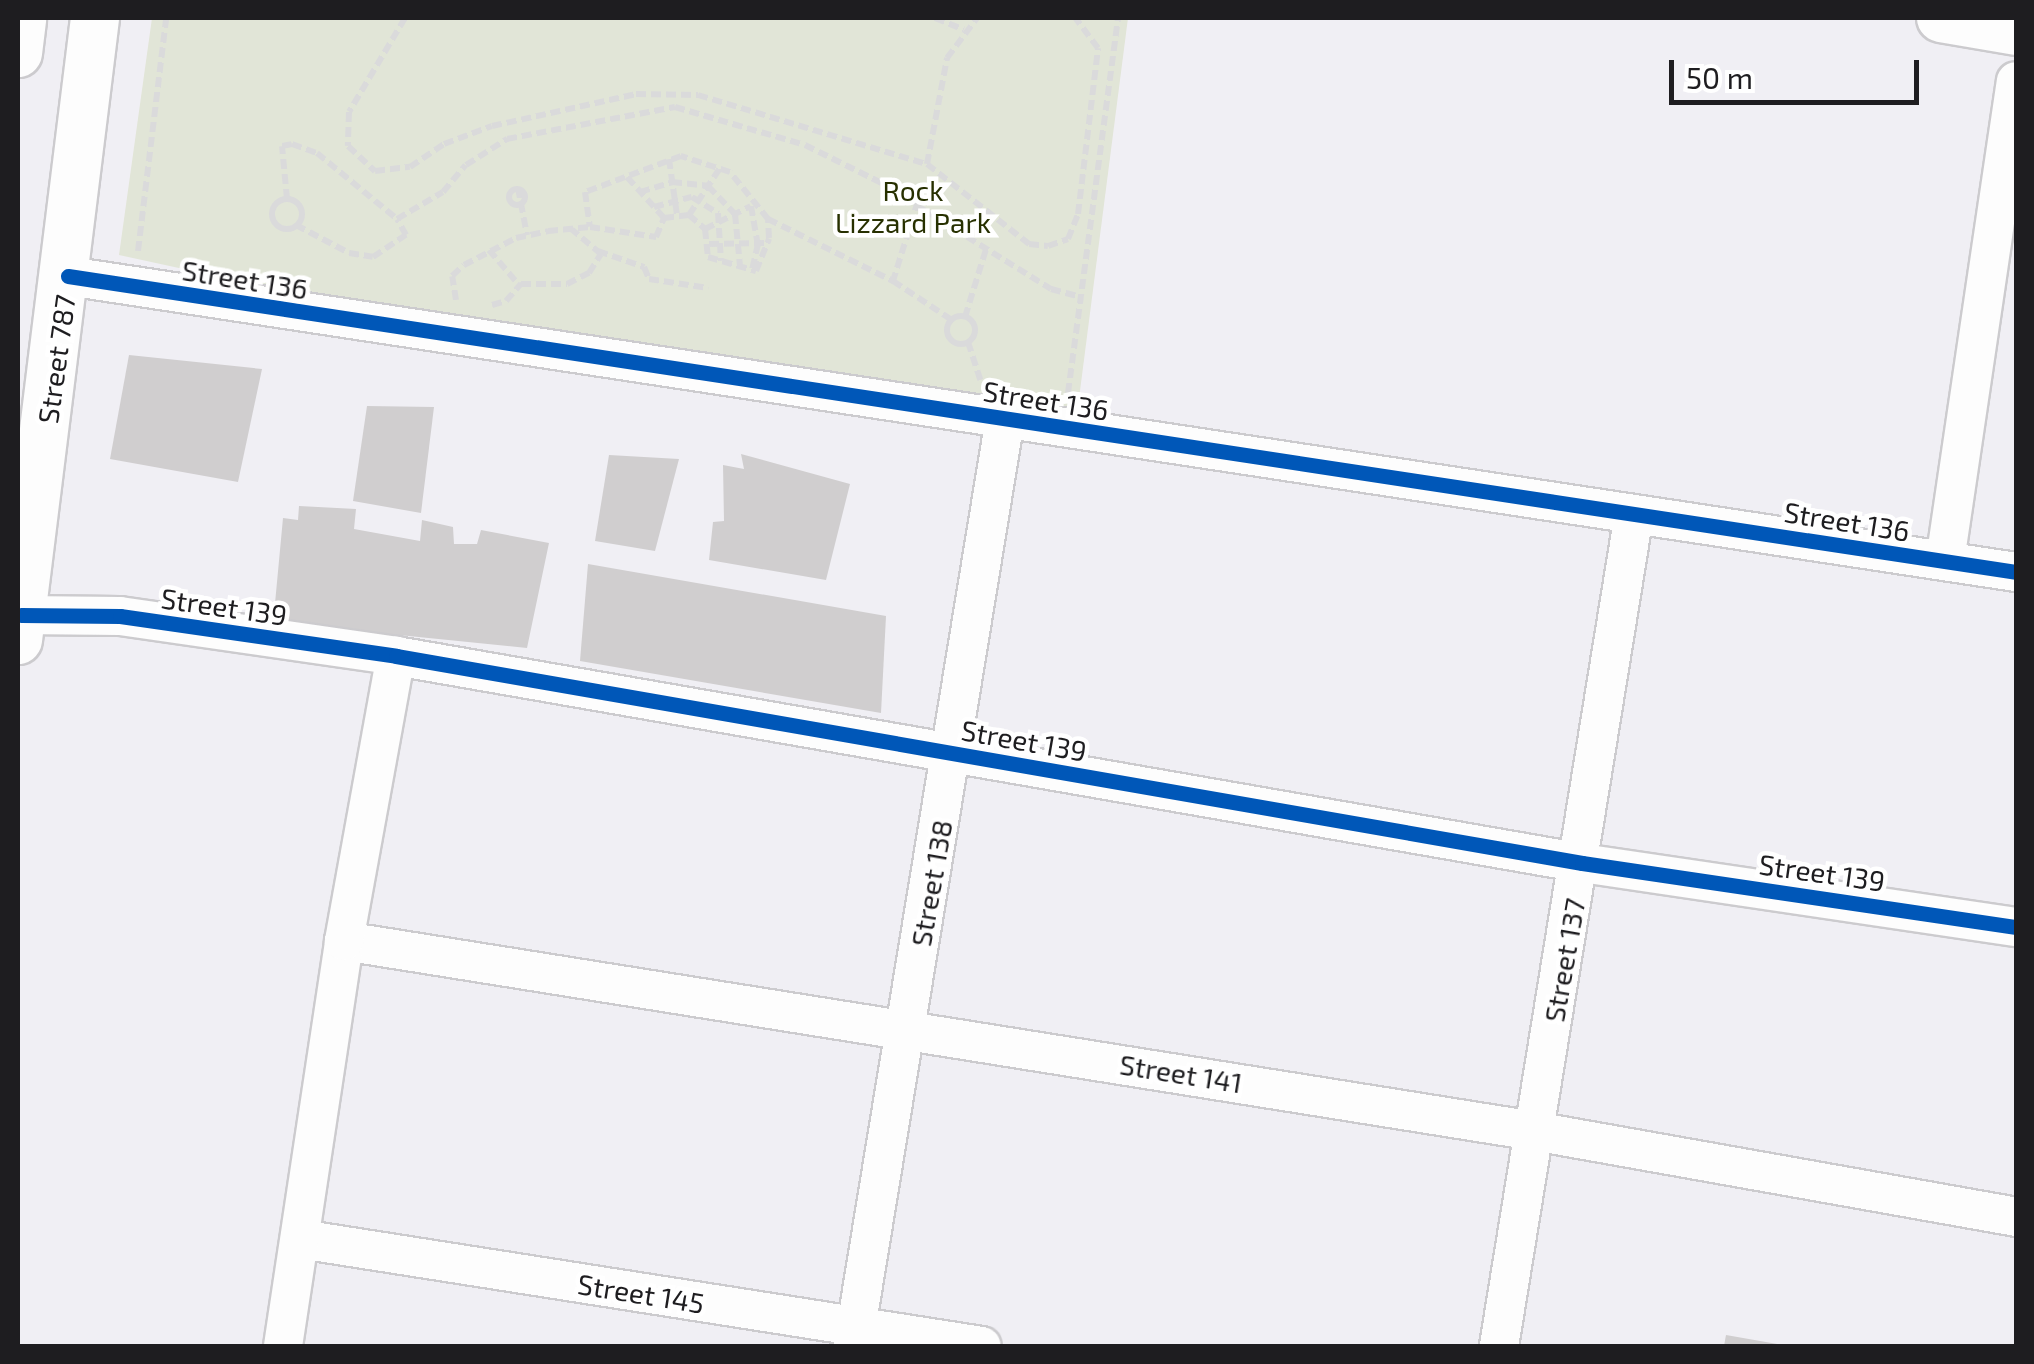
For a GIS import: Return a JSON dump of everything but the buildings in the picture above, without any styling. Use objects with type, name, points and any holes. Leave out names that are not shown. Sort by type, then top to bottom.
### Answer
[{"type":"main road","points":[[18,53],[22,18]]},
{"type":"main road","name":"Street 787","points":[[19,628],[68,276],[96,18]]},
{"type":"main road","points":[[1941,18],[2016,30]]},
{"type":"street","points":[[1945,561],[2016,81]]},
{"type":"street","name":"Street 136","points":[[68,276],[2016,572]]},
{"type":"street","name":"Street 138","points":[[854,1337],[1005,419]]},
{"type":"street","name":"Street 137","points":[[1499,1346],[1582,862],[1634,514]]},
{"type":"street","name":"Street 139","points":[[19,628],[120,616],[396,656],[1582,862],[2016,927]]},
{"type":"street","points":[[282,1346],[344,941],[396,656]]},
{"type":"street","name":"Street 141","points":[[344,941],[1534,1130],[2016,1217]]},
{"type":"street","name":"Street 145","points":[[300,1240],[854,1337],[982,1346]]},
{"type":"path","points":[[155,255],[136,251],[166,18]]},
{"type":"path","points":[[406,18],[349,112],[348,146],[375,171],[410,167],[444,144],[492,126],[636,94],[698,94],[927,164],[1029,244],[1068,239],[1078,214],[1098,48],[1075,18]]},
{"type":"path","points":[[935,18],[964,30]]},
{"type":"path","points":[[927,164],[938,90],[964,30],[977,18]]},
{"type":"path","points":[[1066,414],[1118,18]]},
{"type":"path","points":[[397,219],[442,192],[466,164],[506,139],[676,107],[805,145],[987,246],[1051,289],[1080,297]]},
{"type":"path","points":[[287,198],[274,205],[273,219],[282,228],[296,225],[349,254],[373,258],[406,235],[397,219],[317,153],[292,144],[282,146],[287,198],[302,211],[296,225]]},
{"type":"path","points":[[590,227],[585,192],[680,156],[720,168],[768,219],[893,281],[952,320],[965,317]]},
{"type":"path","points":[[669,159],[676,215]]},
{"type":"path","points":[[689,215],[720,168]]},
{"type":"path","points":[[628,177],[664,218]]},
{"type":"path","points":[[640,192],[672,182],[708,186],[735,214],[742,244],[740,266]]},
{"type":"path","points":[[518,188],[528,235]]},
{"type":"path","points":[[654,207],[674,198],[698,202],[718,213],[723,244],[721,261]]},
{"type":"path","points":[[706,229],[754,205]]},
{"type":"path","points":[[752,270],[758,244],[754,205]]},
{"type":"path","points":[[893,281],[916,206]]},
{"type":"path","points":[[664,218],[689,215],[706,229],[708,258],[752,270]]},
{"type":"path","points":[[466,303],[451,298],[452,276],[489,250],[528,235],[590,227],[656,237],[664,218]]},
{"type":"path","points":[[752,270],[768,243],[768,219]]},
{"type":"path","points":[[572,230],[597,250],[644,268],[649,279],[708,288]]},
{"type":"path","points":[[710,244],[768,243]]},
{"type":"path","points":[[965,317],[987,246]]},
{"type":"path","points":[[489,250],[520,286]]},
{"type":"path","points":[[482,307],[506,301],[520,286],[567,284],[589,273],[597,250]]},
{"type":"path","points":[[965,317],[975,326],[968,342],[981,386]]},
{"type":"path","points":[[952,320],[949,336],[968,342]]},
{"type":"green space","name":"Rock Lizzard Park","points":[[152,18],[1128,18],[1076,422],[330,301],[119,255]]},
{"type":"cycle path","points":[[68,276],[2016,572]]},
{"type":"cycle path","points":[[21,615],[120,616],[396,656],[1582,863],[2016,927]]}]
